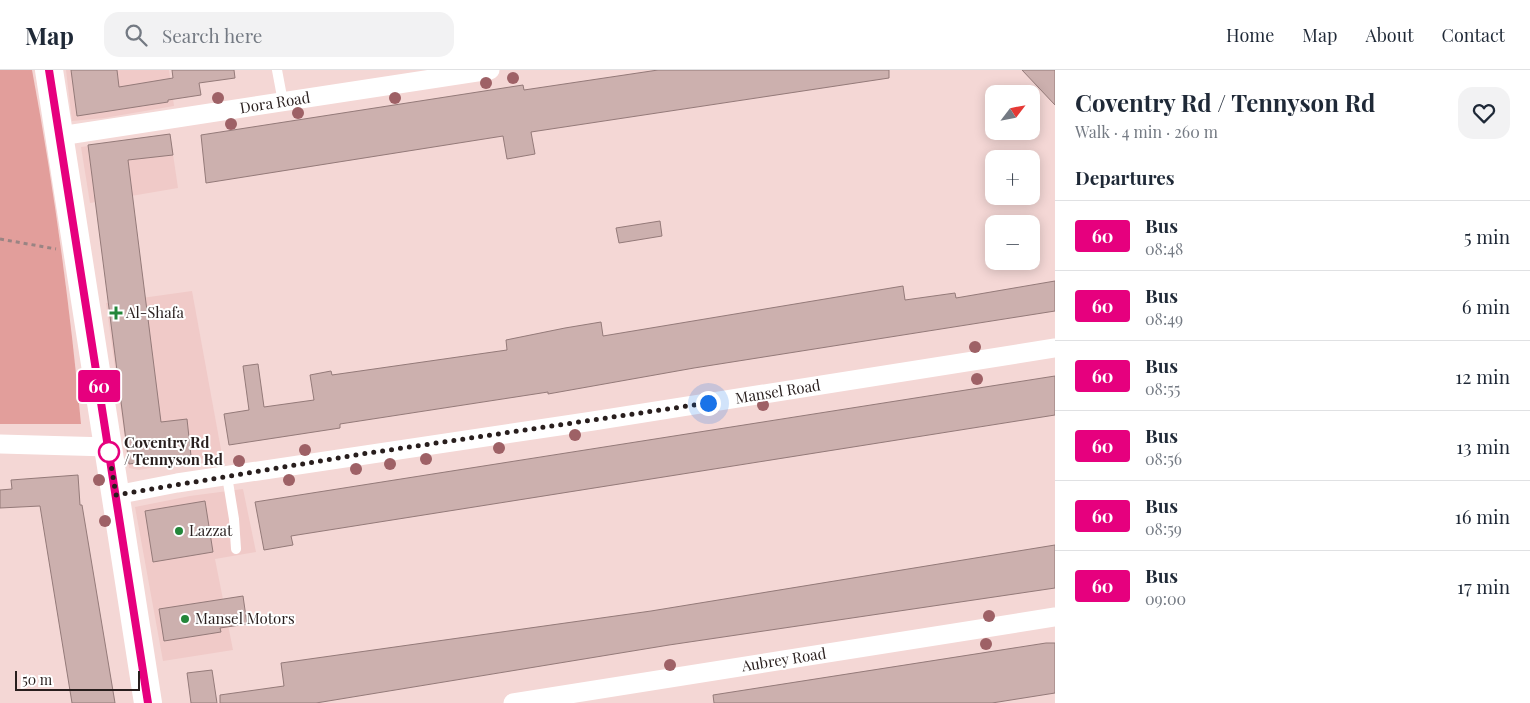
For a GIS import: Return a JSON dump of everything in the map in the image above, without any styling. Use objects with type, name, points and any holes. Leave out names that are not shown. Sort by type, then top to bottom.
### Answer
[{"type":"street","points":[[49,70],[148,703]]},
{"type":"street","name":"Dora Road","points":[[60,136],[490,70]]},
{"type":"street","name":"Mansel Road","points":[[116,495],[227,476],[602,420],[1055,348]]},
{"type":"street","points":[[0,444],[108,447]]},
{"type":"street","name":"Aubrey Road","points":[[513,703],[1055,617]]},
{"type":"lane","points":[[277,70],[284,102]]},
{"type":"lane","points":[[227,476],[234,519],[236,549]]},
{"type":"path","points":[[0,239],[61,250],[79,257]]},
{"type":"shaded area","points":[[0,70],[32,70],[61,247],[81,424],[0,424]]},
{"type":"shaded area","points":[[66,70],[169,70],[174,106],[104,118],[72,121]]},
{"type":"shaded area","points":[[170,134],[178,188],[90,203],[81,147]]},
{"type":"shaded area","points":[[192,291],[222,455],[139,470],[129,468],[106,303]]},
{"type":"shaded area","points":[[243,489],[256,552],[215,559],[233,650],[163,661],[135,507],[190,496]]},
{"type":"building","points":[[71,70],[117,70],[119,87],[173,78],[172,70],[234,70],[235,78],[199,83],[201,95],[77,116]]},
{"type":"building","points":[[658,70],[889,70],[889,78],[531,132],[535,154],[507,159],[503,136],[206,183],[201,135],[523,85],[524,90]]},
{"type":"building","points":[[1022,70],[1055,70],[1055,105],[1040,89],[1040,85],[1036,85]]},
{"type":"building","points":[[170,134],[173,155],[128,160],[161,422],[187,419],[191,456],[129,464],[88,145]]},
{"type":"building","points":[[660,221],[662,236],[619,243],[616,228]]},
{"type":"building","points":[[1055,281],[1055,311],[694,368],[548,394],[548,392],[340,424],[340,428],[229,445],[224,414],[249,410],[243,366],[258,364],[264,407],[314,400],[310,375],[331,371],[332,375],[507,350],[506,340],[601,322],[603,336],[903,286],[905,300],[955,293],[956,298]]},
{"type":"building","points":[[1055,376],[1055,415],[291,536],[293,545],[264,550],[255,502]]},
{"type":"building","points":[[78,475],[80,505],[82,505],[115,703],[72,703],[40,506],[0,508],[0,490],[12,489],[11,480]]},
{"type":"building","name":"Lazzat","points":[[205,501],[213,552],[153,562],[145,511]]},
{"type":"building","points":[[1055,545],[1055,588],[669,645],[316,703],[220,703],[220,695],[284,686],[281,663],[651,611]]},
{"type":"building","points":[[243,596],[247,624],[220,628],[221,632],[164,641],[159,609]]},
{"type":"building","points":[[1055,643],[1055,693],[992,703],[714,703],[713,695]]},
{"type":"building","points":[[212,670],[217,703],[191,703],[187,673]]},
{"type":"bus line","name":"60","points":[[49,70],[122,526],[148,703]]},
{"type":"place","name":"Al-Shafa","points":[[116,313]]},
{"type":"place","name":"Coventry Rd / Tennyson Rd","points":[[109,452]]},
{"type":"place","name":"Lazzat","points":[[179,531]]},
{"type":"place","name":"Mansel Motors","points":[[185,619]]},
{"type":"route","points":[[109,452],[108,447],[116,495],[177,483],[362,454],[708,403]]}]
